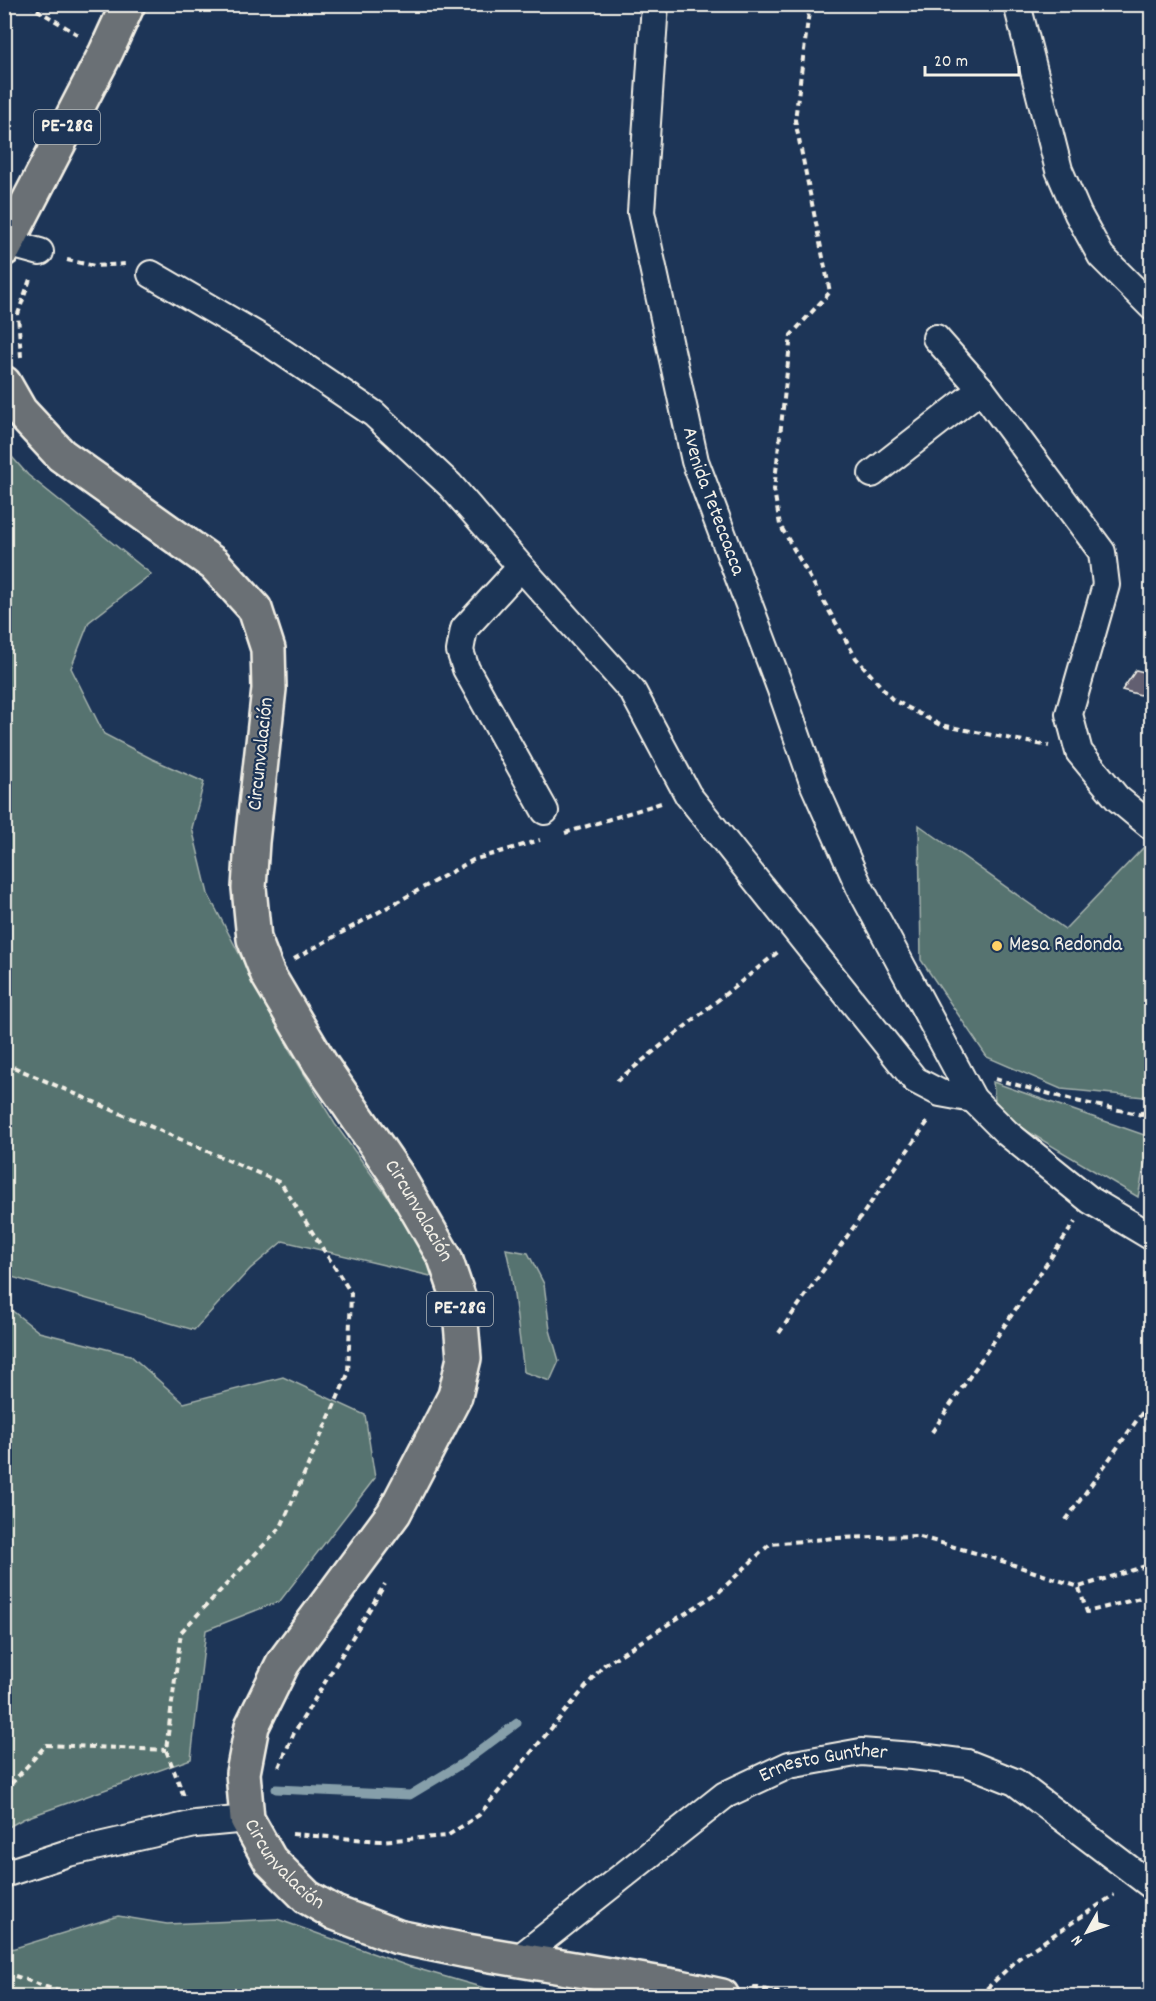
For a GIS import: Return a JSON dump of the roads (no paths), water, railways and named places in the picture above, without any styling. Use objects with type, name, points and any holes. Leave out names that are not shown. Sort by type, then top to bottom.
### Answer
[{"type":"highway","name":"PE-28G","points":[[6,246],[106,52],[128,4]]},
{"type":"highway","name":"Circunvalación","points":[[13,372],[20,411],[61,455],[214,564],[255,609],[268,649],[269,688],[249,888],[254,939],[268,975],[320,1064],[398,1177],[445,1257],[459,1299],[464,1358],[455,1396],[394,1513],[283,1663],[257,1715],[252,1726],[243,1773],[247,1819],[270,1860],[307,1897],[335,1913],[398,1937],[680,1987],[736,1991]]},
{"type":"street","name":"Avenida Teteccacca","points":[[655,4],[641,212],[695,461],[814,785],[859,886],[973,1099],[1007,1133],[1090,1200],[1152,1237]]},
{"type":"street","points":[[1017,4],[1059,170],[1078,214],[1101,256],[1152,307]]},
{"type":"street","points":[[6,246],[40,252]]},
{"type":"street","points":[[151,274],[263,339],[374,414],[450,485],[633,692],[688,795],[915,1080],[940,1093],[973,1099]]},
{"type":"street","points":[[936,338],[981,389],[1102,552],[1106,585],[1070,714],[1079,752],[1117,798],[1152,827]]},
{"type":"street","points":[[872,474],[981,389]]},
{"type":"street","points":[[521,567],[464,629],[460,651],[466,669],[545,811]]},
{"type":"street","name":"Ernesto Gunther","points":[[518,1959],[725,1795],[789,1765],[861,1752],[967,1763],[1015,1782],[1152,1886]]},
{"type":"street","points":[[4,1874],[68,1853],[195,1824],[247,1819]]},
{"type":"waterway","points":[[276,1789],[410,1795],[463,1763],[517,1723]]},
{"type":"place","name":"Mesa Redonda","points":[[997,946]]}]
